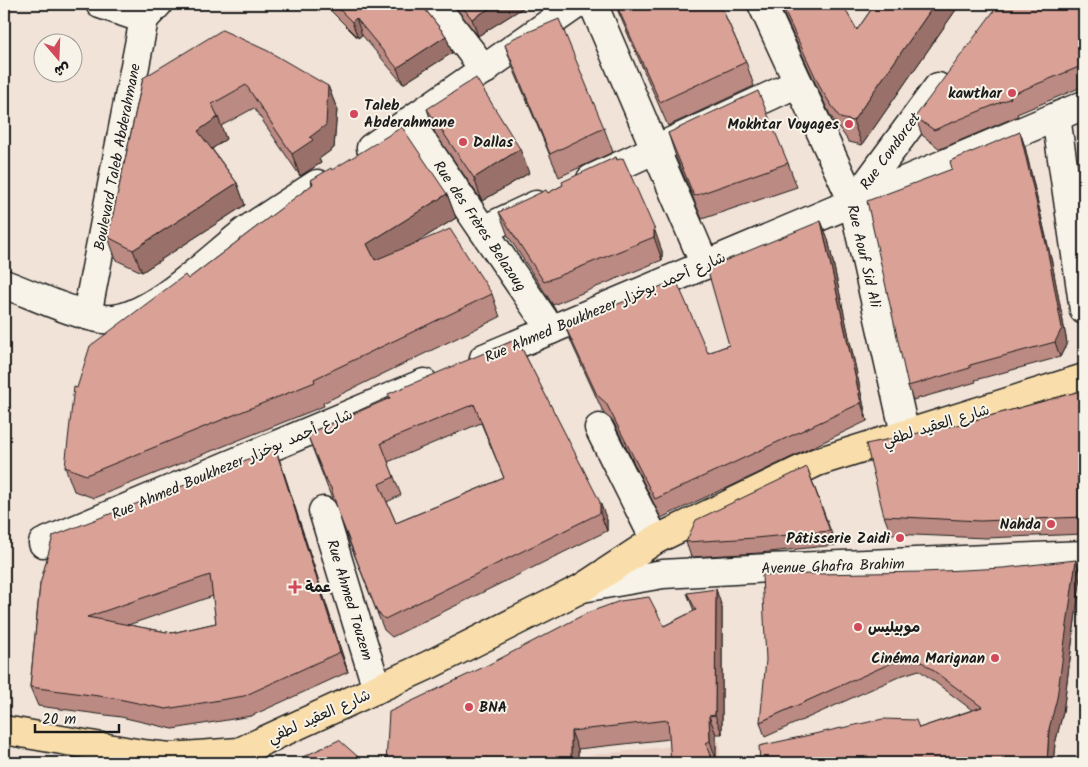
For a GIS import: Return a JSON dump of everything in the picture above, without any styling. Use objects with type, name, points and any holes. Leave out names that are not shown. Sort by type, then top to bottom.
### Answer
[{"type":"main road","name":"شارع العقيد لطفي","points":[[5,735],[170,757],[239,752],[377,689],[582,588],[655,540],[817,462],[1084,378]]},
{"type":"street","points":[[100,4],[151,11]]},
{"type":"street","points":[[434,4],[485,70]]},
{"type":"street","points":[[4,284],[87,315],[105,319],[127,318],[148,308],[247,230],[410,123],[577,4]]},
{"type":"street","points":[[593,4],[705,265]]},
{"type":"street","name":"Rue Aouf Sid Ali","points":[[762,4],[853,202],[905,434]]},
{"type":"street","name":"Boulevard Taleb Abderahmane","points":[[87,315],[151,11]]},
{"type":"street","name":"Rue Condorcet","points":[[853,202],[952,67]]},
{"type":"street","points":[[483,230],[798,82]]},
{"type":"street","name":"Rue Ahmed Boukhezer شارع أحمد بوخزار","points":[[43,543],[1084,105]]},
{"type":"street","points":[[1056,117],[1084,310]]},
{"type":"street","name":"Rue des Frères Belazoug","points":[[410,123],[551,330]]},
{"type":"street","points":[[599,428],[655,540]]},
{"type":"street","name":"Rue Ahmed Touzem","points":[[323,511],[377,689]]},
{"type":"street","name":"Avenue Ghafra Brahim","points":[[582,588],[663,574],[1084,555]]},
{"type":"shaded area","points":[[720,741],[720,763],[544,763],[554,759]]},
{"type":"building","points":[[334,4],[421,4],[446,36],[397,68],[356,18],[352,22]]},
{"type":"building","points":[[460,4],[497,4],[472,19]]},
{"type":"building","points":[[616,4],[720,4],[746,62],[660,102]]},
{"type":"building","points":[[781,4],[842,4],[857,30],[875,4],[935,4],[853,121],[840,118],[822,91]]},
{"type":"building","points":[[999,4],[1084,4],[1084,65],[1010,95],[1011,98],[934,130],[915,117]]},
{"type":"building","points":[[559,19],[604,128],[550,154],[505,45],[514,38]]},
{"type":"building","points":[[222,30],[268,51],[328,86],[326,125],[310,137],[313,140],[292,154],[246,85],[212,104],[218,117],[198,131],[237,183],[133,250],[108,237],[143,78]]},
{"type":"building","points":[[476,78],[520,149],[474,178],[427,109]]},
{"type":"building","points":[[758,91],[788,163],[694,196],[668,133]]},
{"type":"building","points":[[402,127],[447,194],[367,244],[375,260],[450,229],[492,294],[314,379],[315,382],[86,475],[65,467],[74,387],[77,388],[90,346],[185,275],[188,279],[313,184],[311,180],[331,168],[332,170]]},
{"type":"building","points":[[1020,132],[1047,248],[1062,328],[1055,342],[970,365],[970,368],[908,386],[867,201],[952,169],[950,161]]},
{"type":"building","points":[[616,157],[617,160],[623,158],[654,228],[654,237],[544,282],[499,212],[546,190],[548,193],[563,185],[562,182]]},
{"type":"building","points":[[821,221],[861,403],[655,499],[606,403],[597,395],[565,326],[676,280],[708,353],[729,345],[707,268]]},
{"type":"building","points":[[517,339],[600,502],[600,513],[385,619],[377,612],[340,517],[331,488],[307,434],[390,398],[388,394]],"holes":[[[474,404],[504,478],[396,523],[379,484],[394,477],[381,443]]]},
{"type":"building","points":[[1084,390],[1084,517],[980,521],[884,516],[866,444],[957,425]]},
{"type":"building","points":[[275,447],[340,652],[244,696],[166,709],[114,698],[30,687],[40,584],[53,536],[221,471]],"holes":[[[210,575],[216,623],[172,633],[87,617]]]},
{"type":"building","points":[[807,467],[830,531],[686,542],[696,520]]},
{"type":"building","points":[[1076,560],[1057,698],[1049,729],[1047,763],[760,763],[759,746],[883,719],[916,720],[919,728],[982,707],[914,656],[898,660],[760,722],[766,660],[762,575],[923,572],[1003,568]]},
{"type":"building","points":[[716,589],[715,715],[709,716],[710,741],[706,743],[710,763],[671,763],[668,720],[571,731],[571,763],[525,763],[526,760],[386,763],[389,712],[486,666],[587,613],[620,601],[649,597],[664,626],[696,610],[687,593]]},
{"type":"building","points":[[339,740],[365,763],[290,763]]},
{"type":"building","points":[[16,759],[36,763],[15,763]]},
{"type":"place","name":"kawthar","points":[[1012,93]]},
{"type":"place","name":"Taleb Abderahmane","points":[[354,114]]},
{"type":"place","name":"Mokhtar Voyages","points":[[849,124]]},
{"type":"place","name":"Dallas","points":[[463,142]]},
{"type":"place","name":"Nahda","points":[[1051,524]]},
{"type":"place","name":"Pâtisserie Zaidi","points":[[900,538]]},
{"type":"place","name":"عمة","points":[[295,587]]},
{"type":"place","name":"موبيليس","points":[[858,627]]},
{"type":"place","name":"Cinéma Marignan","points":[[995,658]]},
{"type":"place","name":"BNA","points":[[469,707]]}]
